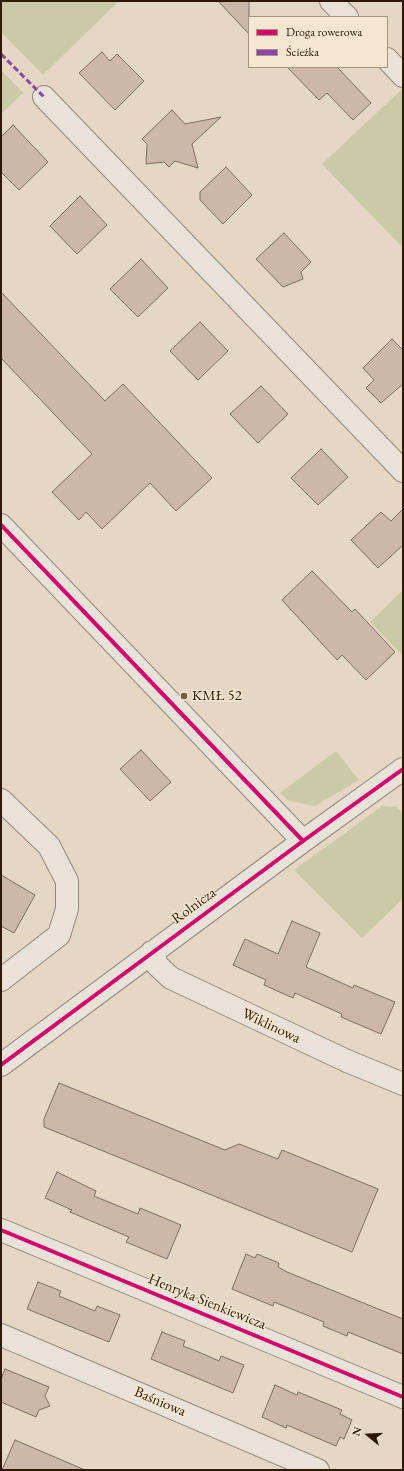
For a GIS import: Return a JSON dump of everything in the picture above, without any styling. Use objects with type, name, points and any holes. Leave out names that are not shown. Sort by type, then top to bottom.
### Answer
[{"type":"street","points":[[332,1],[346,16]]},
{"type":"street","points":[[388,61],[403,76]]},
{"type":"street","points":[[44,97],[403,472]]},
{"type":"street","points":[[1,525],[303,841]]},
{"type":"street","name":"Rolnicza","points":[[1,1065],[303,841],[399,780]]},
{"type":"street","points":[[1,800],[49,846],[67,881],[66,909],[59,935],[1,980]]},
{"type":"street","name":"Wiklinowa","points":[[152,952],[157,965],[170,978],[346,1061],[403,1084]]},
{"type":"street","name":"Henryka Sienkiewicza","points":[[1,1230],[403,1397]]},
{"type":"street","name":"Baśniowa","points":[[1,1335],[318,1470]]},
{"type":"green space","points":[[1,1],[119,1],[43,75],[1,32]]},
{"type":"green space","points":[[1,70],[23,93],[1,114]]},
{"type":"green space","points":[[402,89],[403,90],[403,248],[322,164]]},
{"type":"green space","points":[[403,590],[403,656],[370,622]]},
{"type":"green space","points":[[336,751],[359,780],[315,806],[289,801],[280,793]]},
{"type":"green space","points":[[382,806],[397,807],[403,813],[403,899],[362,938],[294,870]]},
{"type":"building","points":[[218,1],[249,1],[248,33]]},
{"type":"building","points":[[102,52],[110,61],[117,54],[144,81],[115,110],[79,73]]},
{"type":"building","points":[[288,68],[338,68],[371,103],[353,120],[327,93],[319,100]]},
{"type":"building","points":[[172,110],[185,124],[221,117],[192,144],[198,168],[175,161],[169,167],[164,162],[146,164],[147,144],[142,139]]},
{"type":"building","points":[[13,125],[48,162],[19,190],[1,172],[1,137]]},
{"type":"building","points":[[226,167],[252,195],[223,224],[200,200],[200,192]]},
{"type":"building","points":[[80,196],[107,225],[77,254],[50,226]]},
{"type":"building","points":[[284,233],[311,262],[301,272],[303,279],[283,287],[256,259]]},
{"type":"building","points":[[141,259],[168,288],[138,317],[110,289]]},
{"type":"building","points":[[1,292],[105,401],[123,384],[212,478],[176,511],[150,483],[102,529],[86,512],[79,520],[52,492],[92,454],[1,358]]},
{"type":"building","points":[[200,322],[228,351],[198,380],[170,351]]},
{"type":"building","points":[[392,339],[403,350],[403,384],[381,403],[366,388],[374,380],[363,368]]},
{"type":"building","points":[[261,386],[288,414],[258,443],[230,414]]},
{"type":"building","points":[[321,449],[348,477],[318,505],[291,478]]},
{"type":"building","points":[[403,509],[403,545],[378,568],[351,540],[381,512],[391,521]]},
{"type":"building","points":[[312,571],[352,612],[355,609],[395,652],[366,680],[342,655],[337,660],[282,600]]},
{"type":"building","points":[[141,750],[171,782],[150,801],[120,769]]},
{"type":"building","points":[[1,875],[35,895],[14,933],[1,926]]},
{"type":"building","points":[[292,921],[320,933],[306,967],[353,988],[354,985],[395,1002],[381,1034],[341,1017],[342,1014],[295,993],[293,998],[264,985],[266,980],[233,965],[245,939],[278,954]]},
{"type":"building","points":[[59,1083],[225,1150],[239,1144],[278,1159],[282,1150],[378,1189],[352,1252],[44,1127],[44,1119]]},
{"type":"building","points":[[57,1172],[96,1191],[94,1196],[138,1214],[140,1208],[181,1225],[167,1259],[126,1242],[129,1237],[70,1212],[72,1210],[45,1198]]},
{"type":"building","points":[[246,1254],[255,1258],[257,1254],[279,1263],[278,1267],[287,1272],[403,1319],[403,1354],[348,1332],[347,1336],[323,1326],[324,1322],[274,1302],[273,1306],[232,1289]]},
{"type":"building","points":[[38,1282],[61,1291],[59,1296],[95,1311],[97,1306],[120,1315],[109,1342],[27,1309]]},
{"type":"building","points":[[162,1332],[185,1341],[183,1346],[219,1361],[221,1356],[244,1365],[233,1393],[151,1359]]},
{"type":"building","points":[[5,1369],[49,1387],[45,1396],[50,1406],[39,1410],[36,1417],[1,1402],[1,1379]]},
{"type":"building","points":[[275,1385],[297,1395],[298,1392],[342,1410],[340,1414],[352,1420],[344,1439],[340,1437],[336,1446],[287,1425],[286,1428],[262,1417]]},
{"type":"building","points":[[15,1440],[85,1470],[2,1470]]},
{"type":"marked path","points":[[1,54],[44,97]]},
{"type":"cycle path","points":[[1,525],[303,841]]},
{"type":"cycle path","points":[[1,1065],[303,841],[403,769]]},
{"type":"cycle path","points":[[1,1230],[403,1397]]},
{"type":"place","name":"KMŁ 52","points":[[184,696]]}]
